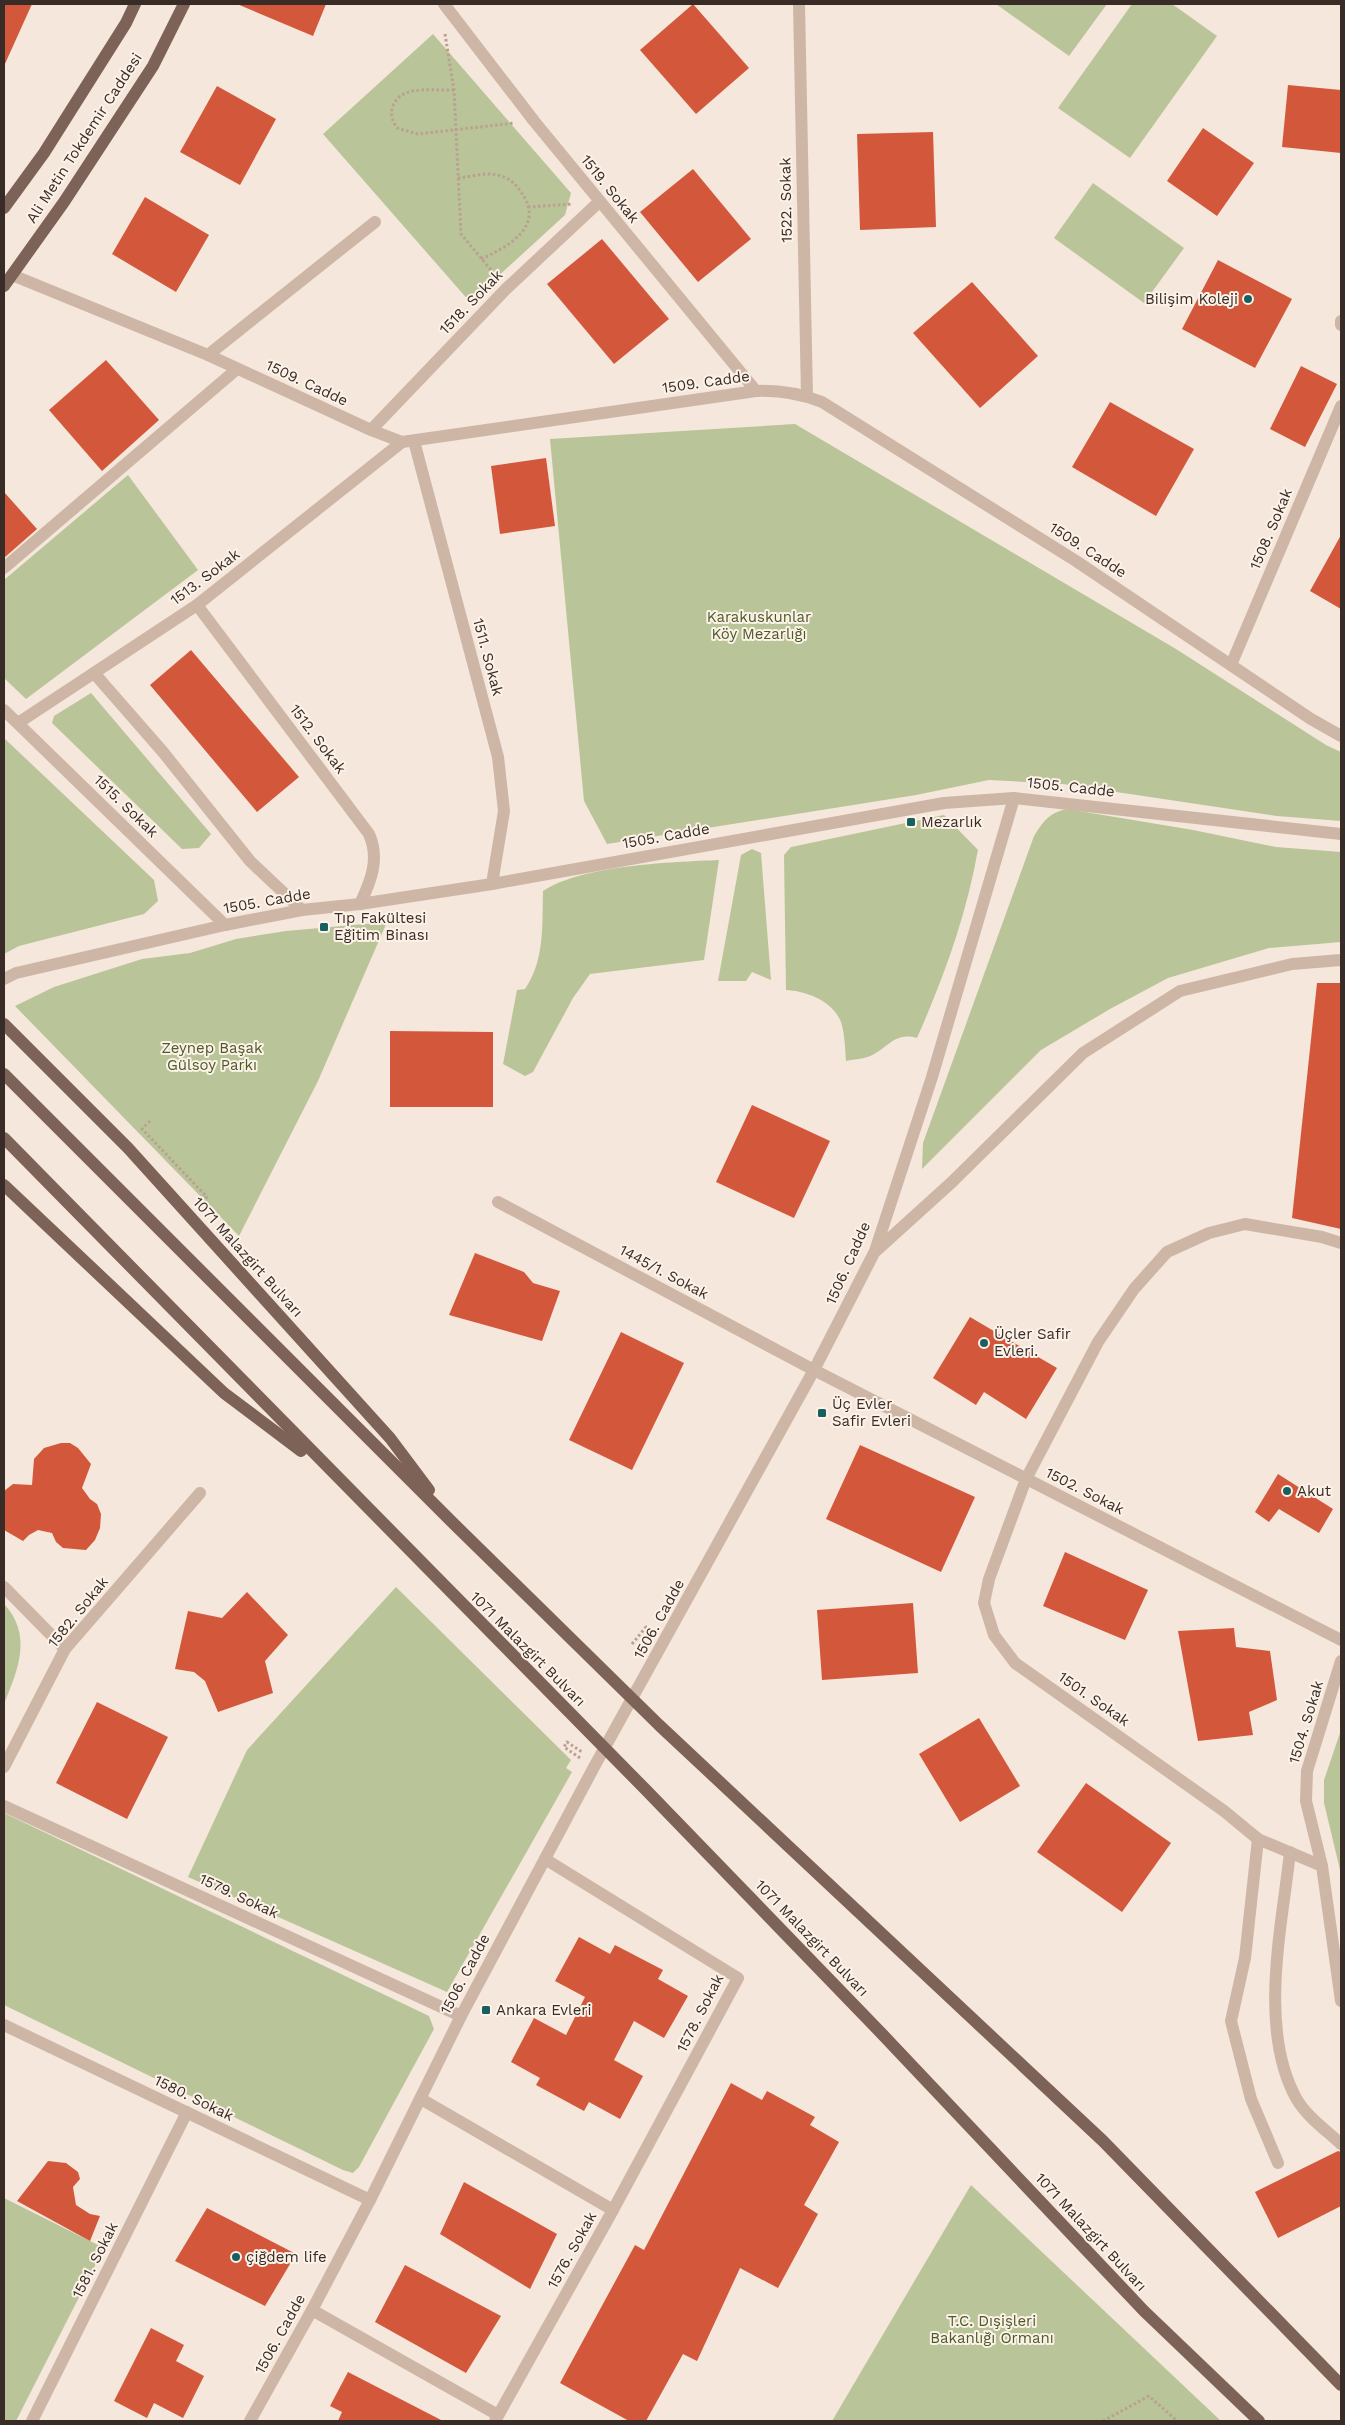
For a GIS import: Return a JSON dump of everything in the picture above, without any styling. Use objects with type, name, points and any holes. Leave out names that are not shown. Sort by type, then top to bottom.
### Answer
[{"type":"main road","name":"Ali Metin Tokdemir Caddesi","points":[[4,208],[44,153],[126,23],[135,4]]},
{"type":"main road","name":"Ali Metin Tokdemir Caddesi","points":[[4,286],[64,202],[153,66],[184,4]]},
{"type":"main road","name":"1071 Malazgirt Bulvarı","points":[[5,1025],[128,1148],[390,1438],[454,1524]]},
{"type":"main road","name":"1071 Malazgirt Bulvarı","points":[[4,1074],[454,1524],[659,1725],[1103,2141],[1341,2385]]},
{"type":"main road","name":"1071 Malazgirt Bulvarı","points":[[4,1138],[646,1790],[863,2014],[1144,2311],[1259,2421]]},
{"type":"main road","name":"1071 Malazgirt Bulvarı","points":[[4,1185],[224,1392],[339,1480]]},
{"type":"street","name":"1519. Sokak","points":[[444,4],[599,202],[756,391]]},
{"type":"street","name":"1522. Sokak","points":[[799,4],[807,396]]},
{"type":"street","name":"1518. Sokak","points":[[371,430],[506,288],[599,202]]},
{"type":"street","points":[[208,355],[375,222]]},
{"type":"street","name":"1509. Cadde","points":[[12,275],[208,355],[371,430],[408,442],[756,391],[790,391],[807,396],[822,402],[1076,561],[1311,719],[1341,736]]},
{"type":"street","points":[[4,568],[238,369]]},
{"type":"street","name":"1508. Sokak","points":[[1231,665],[1341,406]]},
{"type":"street","name":"1513. Sokak","points":[[18,724],[197,605],[408,442]]},
{"type":"street","name":"1511. Sokak","points":[[408,442],[498,757],[504,811],[492,884]]},
{"type":"street","name":"1512. Sokak","points":[[197,605],[369,834],[375,847],[375,864],[370,883],[360,904]]},
{"type":"street","points":[[94,673],[163,752],[250,861],[302,910]]},
{"type":"street","name":"1515. Sokak","points":[[4,710],[225,925]]},
{"type":"street","name":"1505. Cadde","points":[[4,979],[16,974],[225,925],[302,910],[360,904],[492,884],[944,803],[1014,798],[1341,834]]},
{"type":"street","name":"1506. Cadde","points":[[250,2421],[312,2310],[370,2200],[460,2016],[594,1767],[654,1663],[814,1370],[875,1251],[932,1077],[1014,798]]},
{"type":"street","points":[[875,1251],[952,1182],[1083,1053],[1180,991],[1292,964],[1341,960]]},
{"type":"street","name":"1445/1. Sokak","points":[[498,1202],[814,1370]]},
{"type":"street","name":"1501. Sokak","points":[[1322,1866],[1258,1839],[1224,1811],[1015,1663],[994,1635],[984,1603],[989,1579],[1026,1479],[1098,1342],[1134,1289],[1167,1252],[1209,1233],[1245,1224],[1322,1237],[1341,1243]]},
{"type":"street","name":"1502. Sokak","points":[[814,1370],[1341,1640]]},
{"type":"street","name":"1582. Sokak","points":[[4,1767],[65,1649],[200,1493]]},
{"type":"street","points":[[4,1588],[65,1649]]},
{"type":"street","name":"1504. Sokak","points":[[1341,1661],[1307,1771],[1306,1801],[1322,1866],[1341,2001]]},
{"type":"street","name":"1579. Sokak","points":[[4,1806],[460,2016]]},
{"type":"street","points":[[1258,1839],[1244,1958],[1231,2021],[1251,2099],[1278,2163]]},
{"type":"street","points":[[1290,1852],[1276,1973],[1276,2019],[1280,2048],[1286,2074],[1296,2098],[1306,2112],[1341,2144]]},
{"type":"street","name":"1578. Sokak","points":[[545,1858],[738,1978],[613,2210]]},
{"type":"street","name":"1580. Sokak","points":[[4,2025],[370,2200]]},
{"type":"street","name":"1576. Sokak","points":[[421,2099],[613,2210],[497,2418]]},
{"type":"street","name":"1581. Sokak","points":[[32,2421],[187,2112]]},
{"type":"street","points":[[312,2310],[497,2418]]},
{"type":"path","points":[[445,33],[454,90],[461,234],[506,288]]},
{"type":"path","points":[[454,90],[404,92],[397,97],[392,111],[393,123],[397,128],[418,134],[534,121]]},
{"type":"path","points":[[458,178],[495,174],[507,178],[515,184],[526,198],[529,222],[518,237],[506,248],[481,259]]},
{"type":"path","points":[[528,207],[599,202]]},
{"type":"path","points":[[150,1121],[142,1129],[207,1197],[200,1203]]},
{"type":"path","points":[[582,1752],[567,1742],[564,1747],[594,1767]]},
{"type":"path","points":[[1103,2421],[1149,2396],[1177,2421]]},
{"type":"green space","points":[[996,4],[1107,4],[1069,56]]},
{"type":"green space","points":[[1132,4],[1172,4],[1217,36],[1130,158],[1058,108]]},
{"type":"green space","points":[[433,34],[571,193],[565,215],[470,302],[323,134]]},
{"type":"green space","points":[[1093,183],[1184,248],[1144,303],[1054,238]]},
{"type":"green space","name":"Karakuskunlar Köy Mezarlığı","points":[[795,424],[1176,649],[1326,745],[1341,752],[1341,821],[1277,816],[1063,784],[989,780],[916,795],[607,844],[584,801],[550,439]]},
{"type":"green space","points":[[128,475],[198,570],[26,699],[4,678],[4,580]]},
{"type":"green space","points":[[91,693],[211,834],[199,848],[182,849],[52,723],[54,716]]},
{"type":"green space","points":[[4,738],[154,880],[158,901],[144,914],[19,946],[4,954]]},
{"type":"green space","points":[[1067,809],[1193,830],[1276,847],[1341,852],[1341,942],[1269,948],[1168,978],[1110,1009],[1041,1050],[922,1169],[923,1143],[1034,836],[1051,815]]},
{"type":"green space","points":[[944,815],[978,850],[961,922],[936,992],[917,1038],[898,1038],[871,1056],[846,1061],[841,1022],[832,1008],[818,998],[802,992],[786,990],[784,855],[791,847]]},
{"type":"green space","points":[[752,849],[761,853],[771,980],[752,972],[746,981],[718,981],[741,855]]},
{"type":"green space","points":[[719,860],[704,960],[590,974],[573,998],[533,1072],[525,1076],[503,1064],[517,990],[525,989],[536,966],[539,954],[543,891],[560,882],[580,875],[603,870],[628,866]]},
{"type":"green space","name":"Zeynep Başak Gülsoy Parkı","points":[[387,922],[318,1081],[239,1236],[15,1006],[54,987],[142,959],[190,953],[236,939],[286,931]]},
{"type":"green space","points":[[396,1587],[571,1760],[566,1768],[572,1772],[447,1992],[188,1877],[247,1750]]},
{"type":"green space","points":[[4,1604],[13,1616],[18,1628],[20,1653],[18,1666],[4,1704]]},
{"type":"green space","points":[[1341,1730],[1341,1874],[1324,1803],[1324,1780]]},
{"type":"green space","points":[[4,1813],[429,2016],[434,2029],[359,2167],[353,2173],[343,2170],[4,2005]]},
{"type":"green space","name":"T.C. Dışişleri Bakanlığı Ormanı","points":[[971,2185],[1221,2421],[832,2421]]},
{"type":"green space","points":[[4,2198],[104,2248],[16,2421],[4,2421]]},
{"type":"building","points":[[4,4],[32,4],[4,66]]},
{"type":"building","points":[[237,4],[326,4],[313,36]]},
{"type":"building","points":[[693,4],[749,68],[696,114],[640,50]]},
{"type":"building","points":[[1288,85],[1341,90],[1341,153],[1282,147]]},
{"type":"building","points":[[217,86],[276,119],[240,185],[180,152]]},
{"type":"building","points":[[1203,128],[1254,163],[1217,216],[1167,181]]},
{"type":"building","points":[[933,132],[936,227],[860,230],[857,134]]},
{"type":"building","points":[[693,169],[751,239],[698,282],[640,212]]},
{"type":"building","points":[[145,197],[209,235],[176,292],[112,254]]},
{"type":"building","points":[[602,239],[669,319],[614,364],[547,284]]},
{"type":"building","points":[[1218,260],[1292,299],[1255,368],[1182,329]]},
{"type":"building","points":[[972,282],[1038,356],[980,408],[913,333]]},
{"type":"building","points":[[106,360],[159,420],[102,471],[49,410]]},
{"type":"building","points":[[1301,366],[1337,384],[1305,447],[1270,429]]},
{"type":"building","points":[[1110,402],[1194,449],[1156,516],[1072,467]]},
{"type":"building","points":[[546,458],[555,526],[500,534],[491,466]]},
{"type":"building","points":[[4,492],[37,529],[4,558]]},
{"type":"building","points":[[1341,535],[1341,609],[1310,591]]},
{"type":"building","points":[[191,650],[299,777],[257,812],[150,685]]},
{"type":"building","points":[[1317,983],[1341,983],[1341,1229],[1292,1218]]},
{"type":"building","points":[[390,1031],[493,1032],[493,1107],[390,1107]]},
{"type":"building","points":[[752,1105],[830,1141],[794,1218],[716,1182]]},
{"type":"building","points":[[475,1253],[524,1272],[533,1283],[560,1291],[542,1341],[449,1315]]},
{"type":"building","name":"Üçler Safir Evleri.","points":[[970,1317],[1057,1368],[1026,1419],[984,1392],[976,1405],[933,1378]]},
{"type":"building","points":[[621,1332],[684,1363],[632,1470],[569,1440]]},
{"type":"building","points":[[61,1443],[70,1443],[78,1448],[91,1464],[82,1488],[90,1499],[97,1504],[101,1514],[100,1528],[95,1540],[86,1550],[63,1548],[56,1542],[52,1533],[38,1530],[23,1541],[4,1530],[4,1491],[13,1484],[32,1485],[34,1459],[44,1448]]},
{"type":"building","points":[[860,1445],[975,1497],[941,1572],[826,1519]]},
{"type":"building","name":"Akut","points":[[1278,1474],[1333,1509],[1319,1533],[1279,1509],[1269,1522],[1255,1512]]},
{"type":"building","points":[[1065,1552],[1148,1590],[1125,1640],[1043,1606]]},
{"type":"building","points":[[247,1592],[288,1635],[265,1661],[273,1693],[218,1712],[205,1681],[194,1672],[175,1669],[188,1611],[222,1618]]},
{"type":"building","points":[[913,1603],[918,1673],[822,1680],[817,1610]]},
{"type":"building","points":[[1234,1628],[1236,1647],[1270,1651],[1277,1700],[1249,1712],[1253,1735],[1198,1741],[1178,1631]]},
{"type":"building","points":[[97,1702],[168,1737],[127,1819],[56,1783]]},
{"type":"building","points":[[979,1718],[1020,1786],[960,1822],[919,1754]]},
{"type":"building","points":[[1086,1783],[1171,1843],[1122,1912],[1037,1852]]},
{"type":"building","points":[[579,1937],[610,1954],[615,1945],[663,1970],[658,1979],[688,1996],[664,2038],[634,2021],[614,2060],[643,2076],[620,2119],[589,2102],[584,2111],[536,2085],[540,2078],[511,2062],[534,2018],[566,2035],[585,1997],[555,1981]]},
{"type":"building","points":[[731,2083],[762,2100],[767,2091],[815,2117],[810,2125],[839,2142],[804,2205],[818,2214],[778,2288],[740,2268],[697,2361],[683,2354],[646,2421],[629,2421],[560,2383],[635,2245],[644,2250]]},
{"type":"building","points":[[1338,2151],[1341,2152],[1341,2206],[1278,2238],[1255,2192]]},
{"type":"building","points":[[48,2161],[66,2163],[78,2172],[80,2179],[73,2187],[76,2205],[90,2214],[100,2216],[90,2241],[17,2201]]},
{"type":"building","points":[[464,2182],[557,2234],[530,2289],[440,2234]]},
{"type":"building","name":"çiğdem life","points":[[207,2208],[296,2254],[265,2306],[175,2261]]},
{"type":"building","points":[[405,2265],[501,2316],[466,2373],[375,2322]]},
{"type":"building","points":[[151,2328],[184,2345],[176,2361],[204,2376],[183,2418],[154,2403],[147,2418],[114,2401]]},
{"type":"building","points":[[348,2372],[443,2421],[338,2421],[342,2412],[330,2406]]},
{"type":"place","name":"Bilişim Koleji","points":[[1248,299]]},
{"type":"place","name":"Mezarlık","points":[[911,822]]},
{"type":"place","name":"Tıp Fakültesi Eğitim Binası","points":[[324,927]]},
{"type":"place","name":"Üçler Safir Evleri.","points":[[984,1343]]},
{"type":"place","name":"Üç Evler Safir Evleri","points":[[822,1413]]},
{"type":"place","name":"Akut","points":[[1287,1491]]},
{"type":"place","name":"Ankara Evleri","points":[[486,2010]]},
{"type":"place","name":"çiğdem life","points":[[236,2257]]}]
